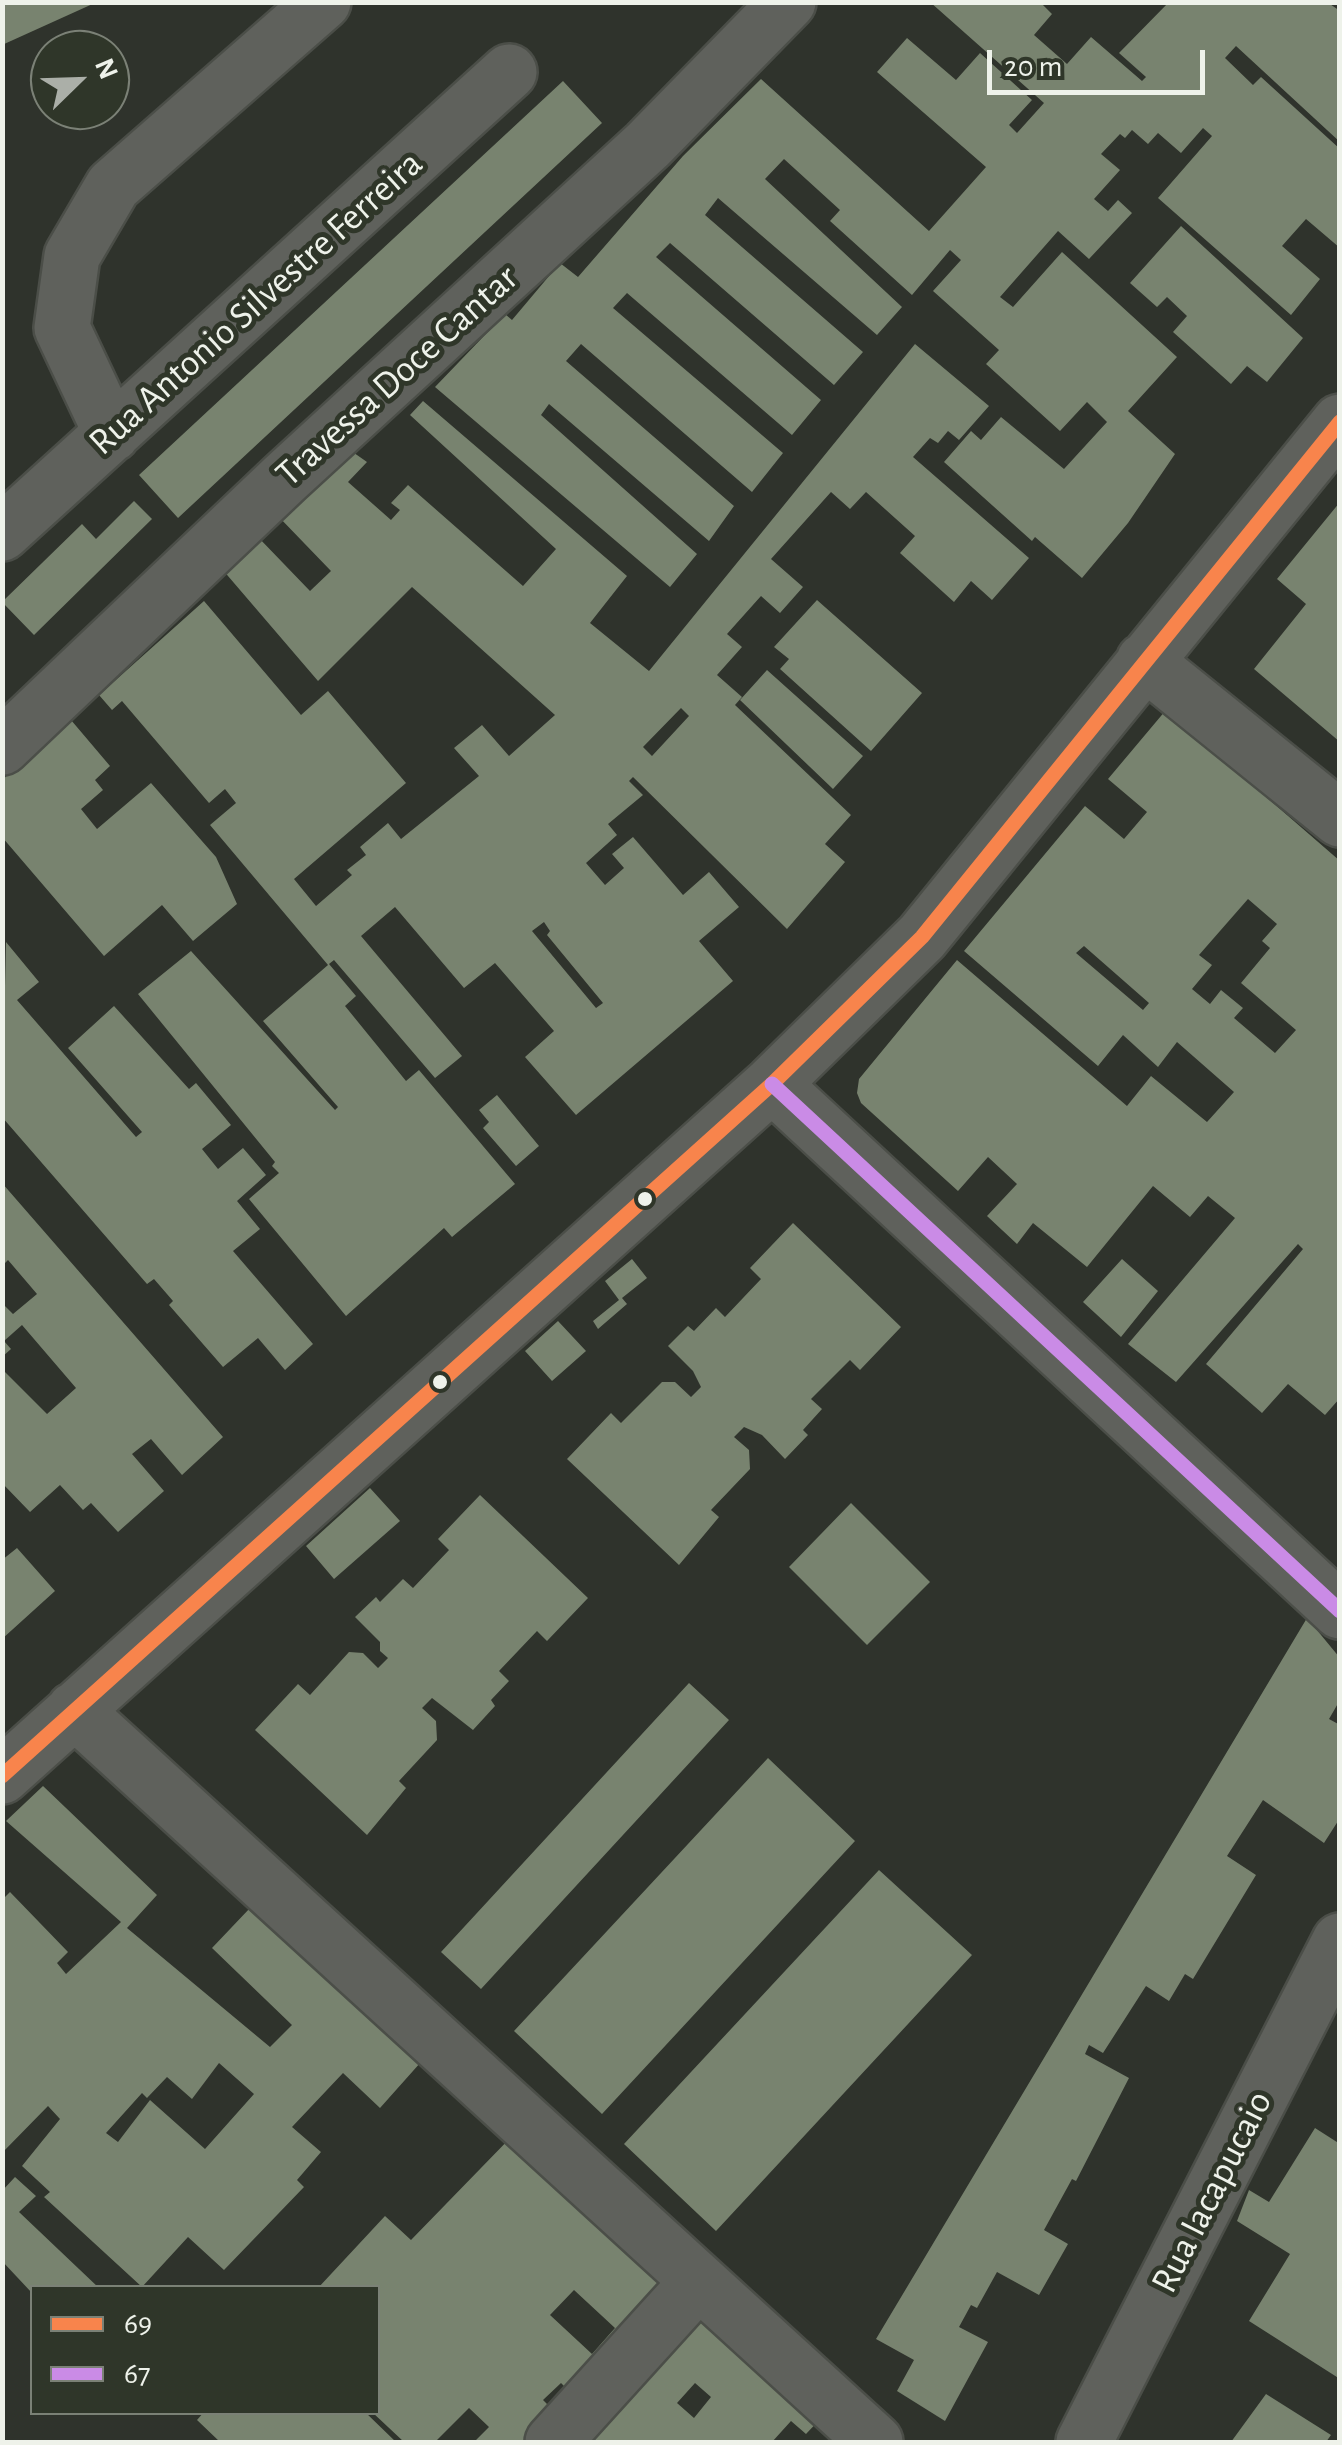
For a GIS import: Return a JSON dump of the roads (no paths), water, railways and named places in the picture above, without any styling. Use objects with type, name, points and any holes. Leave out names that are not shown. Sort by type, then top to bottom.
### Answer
[{"type":"street","points":[[112,434],[62,328],[72,256],[113,186],[323,2]]},
{"type":"street","name":"Travessa Doce Cantar","points":[[2,747],[284,478],[648,146],[788,2]]},
{"type":"street","name":"Rua Antonio Silvestre Ferreira","points":[[2,533],[509,72]]},
{"type":"street","points":[[2,1776],[772,1084],[922,937],[1340,422]]},
{"type":"street","points":[[1144,661],[1340,820]]},
{"type":"street","points":[[772,1084],[1340,1611]]},
{"type":"street","points":[[74,1710],[875,2442]]},
{"type":"street","name":"Rua Iacapucaio","points":[[1084,2442],[1340,1941]]},
{"type":"street","points":[[553,2442],[699,2281]]}]
